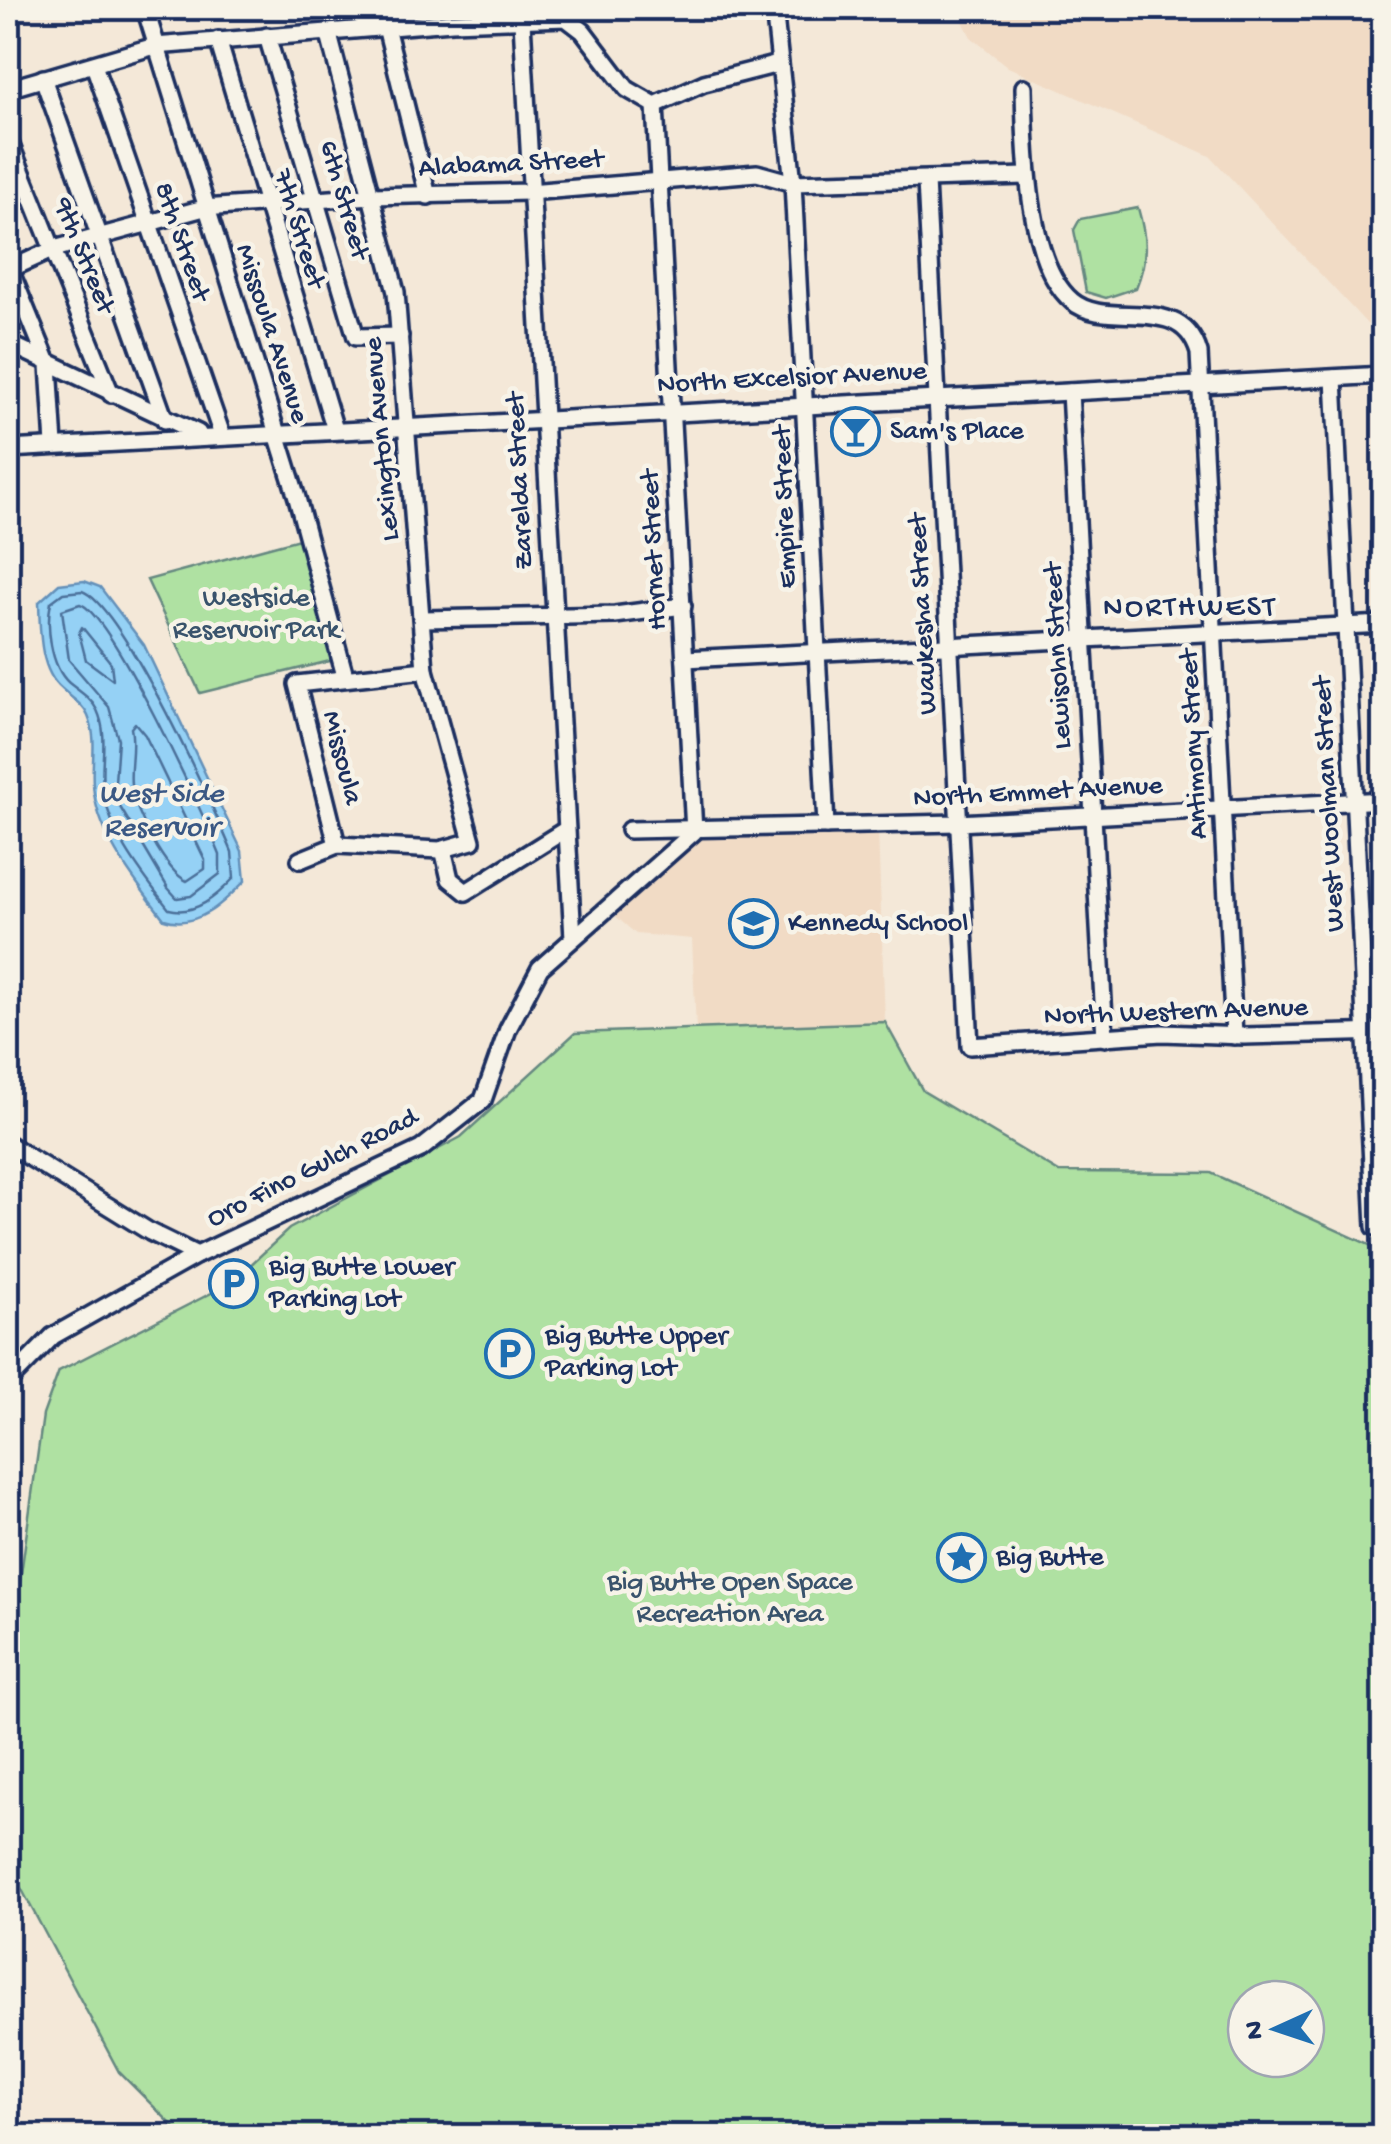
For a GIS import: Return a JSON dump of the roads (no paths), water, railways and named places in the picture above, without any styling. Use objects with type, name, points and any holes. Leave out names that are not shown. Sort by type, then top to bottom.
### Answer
[{"type":"street","name":"Empire Street","points":[[774,8],[793,183],[826,826]]},
{"type":"street","name":"Missoula Avenue","points":[[144,12],[276,432],[345,676]]},
{"type":"street","points":[[8,88],[155,46],[386,27],[566,18],[583,31],[627,89],[655,105],[704,83],[778,64]]},
{"type":"street","name":"Zarelda Street","points":[[522,22],[573,938]]},
{"type":"street","points":[[386,27],[428,196]]},
{"type":"street","name":"Lexington Avenue","points":[[329,34],[396,292],[425,670],[472,841],[443,849]]},
{"type":"street","name":"6th Street","points":[[267,36],[356,337],[400,336]]},
{"type":"street","name":"7th Street","points":[[218,40],[264,206],[335,430]]},
{"type":"street","name":"8th Street","points":[[94,65],[222,435]]},
{"type":"street","points":[[43,78],[165,420]]},
{"type":"street","points":[[1024,87],[1026,176]]},
{"type":"street","name":"Hornet Street","points":[[655,105],[694,832]]},
{"type":"street","name":"9th Street","points":[[8,138],[111,394]]},
{"type":"street","name":"Alabama Street","points":[[8,268],[54,249],[204,208],[372,196],[529,192],[756,173],[793,183],[1026,176]]},
{"type":"street","name":"Antimony Street","points":[[1026,176],[1048,257],[1062,289],[1075,304],[1094,310],[1147,312],[1175,323],[1197,345],[1216,633],[1234,1036]]},
{"type":"street","name":"Waukesha Street","points":[[926,181],[970,1046]]},
{"type":"street","points":[[8,268],[49,364],[54,445]]},
{"type":"street","points":[[8,342],[203,436]]},
{"type":"street","name":"North Excelsior Avenue","points":[[8,449],[407,424],[1384,376]]},
{"type":"street","name":"West Woolman Street","points":[[1334,378],[1356,801],[1375,1032],[1375,1227]]},
{"type":"street","name":"Lewisohn Street","points":[[1070,392],[1105,1038]]},
{"type":"street","points":[[8,478],[8,490]]},
{"type":"street","points":[[423,619],[480,620],[554,613],[615,615],[683,606]]},
{"type":"street","points":[[685,658],[1384,624]]},
{"type":"street","points":[[345,676],[425,670]]},
{"type":"street","name":"Missoula","points":[[338,844],[296,684],[345,676]]},
{"type":"street","name":"North Emmet Avenue","points":[[629,830],[694,832],[958,823],[1384,800]]},
{"type":"street","points":[[300,860],[338,844],[443,849],[450,880],[466,892],[565,830]]},
{"type":"street","points":[[573,938],[694,832]]},
{"type":"street","name":"Oro Fino Gulch Road","points":[[8,1382],[53,1336],[197,1255],[421,1149],[483,1100],[508,1029],[540,968],[573,938]]},
{"type":"street","name":"North Western Avenue","points":[[970,1046],[1162,1033],[1234,1036],[1375,1032]]},
{"type":"street","points":[[8,1144],[150,1232],[197,1255]]},
{"type":"street","points":[[8,1297],[8,1363]]},
{"type":"water","name":"West Side Reservoir","points":[[84,581],[100,587],[144,645],[242,851],[245,881],[219,905],[188,921],[164,919],[109,839],[96,803],[93,733],[88,716],[54,681],[45,661],[39,602],[59,584]]},
{"type":"place","name":"Sam's Place","points":[[855,432]]},
{"type":"place","name":"Kennedy School","points":[[753,924]]},
{"type":"place","name":"Big Butte Lower Parking Lot","points":[[234,1284]]},
{"type":"place","name":"Big Butte Upper Parking Lot","points":[[510,1353]]},
{"type":"place","name":"Big Butte","points":[[961,1558]]},
{"type":"district","name":"NORTHWEST","points":[[1190,609]]},
{"type":"park label","name":"Westside Reservoir Park","points":[[256,615]]},
{"type":"park label","name":"Big Butte Open Space Recreation Area","points":[[730,1599]]}]
